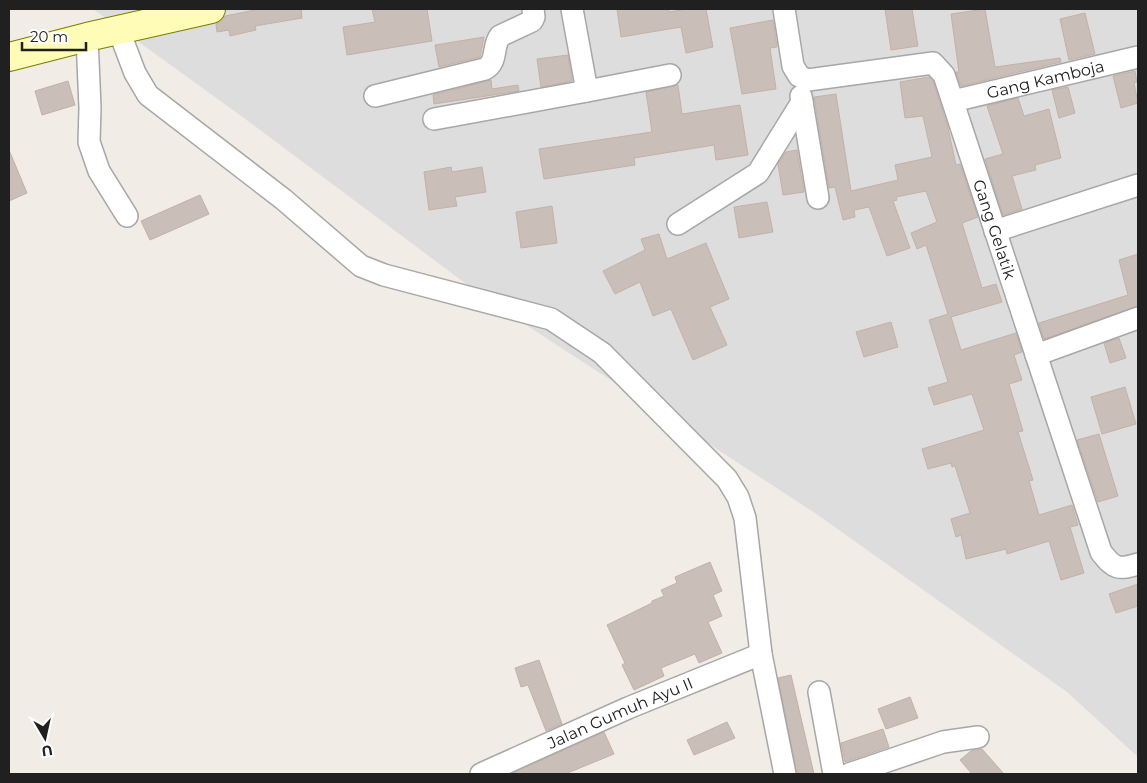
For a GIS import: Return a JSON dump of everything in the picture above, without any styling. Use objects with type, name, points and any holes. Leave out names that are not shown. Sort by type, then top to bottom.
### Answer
[{"type":"main road","points":[[9,57],[211,9]]},
{"type":"street","points":[[375,96],[485,69],[493,63],[497,39],[532,21],[534,17],[533,9]]},
{"type":"street","points":[[572,9],[588,92]]},
{"type":"street","points":[[784,9],[793,66],[799,76],[818,198]]},
{"type":"street","points":[[119,31],[135,73],[148,95],[283,199],[361,266],[384,275],[551,320],[602,353],[727,479],[738,497],[745,518],[761,654],[785,774]]},
{"type":"street","points":[[87,37],[90,108],[89,142],[99,171],[127,216]]},
{"type":"street","name":"Gang Kamboja","points":[[953,101],[1138,57]]},
{"type":"street","name":"Gang Gelatik","points":[[799,76],[808,80],[934,63],[944,75],[1101,552],[1115,567],[1123,568],[1138,564]]},
{"type":"street","points":[[434,119],[588,92],[670,75]]},
{"type":"street","points":[[678,224],[758,173],[802,102]]},
{"type":"street","points":[[995,231],[1138,185]]},
{"type":"street","points":[[1036,355],[1138,318]]},
{"type":"street","name":"Jalan Gumuh Ayu II","points":[[481,774],[628,708],[761,654]]},
{"type":"street","points":[[819,692],[834,774]]},
{"type":"street","points":[[849,774],[943,742],[978,737]]},
{"type":"shaded area","points":[[93,9],[1138,9],[1138,757],[1067,692],[815,513],[489,301],[244,118]]},
{"type":"building","points":[[260,9],[301,9],[302,18],[255,26],[256,30],[230,36],[229,30],[217,32],[216,24],[225,16]]},
{"type":"building","points":[[372,9],[427,9],[432,41],[347,55],[343,27],[375,22]]},
{"type":"building","points":[[617,9],[669,9],[669,12],[687,9],[706,9],[713,47],[686,53],[681,27],[621,37]]},
{"type":"building","points":[[885,9],[912,9],[918,46],[891,50]]},
{"type":"building","points":[[985,9],[995,67],[1060,58],[1061,62],[961,86],[956,72],[959,72],[951,14]]},
{"type":"building","points":[[1085,13],[1095,54],[1069,60],[1060,19]]},
{"type":"building","points":[[773,20],[777,47],[770,48],[776,89],[742,94],[730,28]]},
{"type":"building","points":[[484,37],[480,57],[439,67],[435,45]]},
{"type":"building","points":[[568,55],[572,81],[541,87],[537,59]]},
{"type":"building","points":[[1135,71],[1137,82],[1134,83],[1138,103],[1121,108],[1113,76]]},
{"type":"building","points":[[929,77],[933,81],[948,128],[956,165],[960,164],[978,217],[962,223],[982,288],[996,284],[1002,302],[951,317],[961,350],[1016,333],[1022,352],[1014,355],[1022,380],[1009,384],[1023,431],[1018,432],[1033,480],[1029,481],[1039,515],[1072,505],[1078,525],[1070,527],[1084,573],[1061,580],[1049,541],[1007,554],[1006,549],[966,559],[961,535],[956,537],[951,519],[970,513],[955,466],[952,467],[951,463],[928,469],[922,449],[984,430],[972,394],[934,405],[928,388],[948,382],[929,320],[948,314],[926,245],[917,249],[911,233],[937,222],[926,191],[896,197],[897,200],[893,201],[910,248],[887,256],[869,207],[854,210],[855,217],[843,220],[835,187],[829,188],[814,97],[836,94],[851,191],[898,180],[895,165],[932,157],[923,116],[905,118],[900,82]]},
{"type":"building","points":[[491,80],[492,89],[518,85],[519,91],[434,104],[433,95]]},
{"type":"building","points":[[68,81],[75,105],[42,115],[35,91]]},
{"type":"building","points":[[678,85],[682,114],[740,105],[748,155],[716,160],[714,145],[634,158],[635,165],[544,179],[539,149],[652,132],[646,92]]},
{"type":"building","points":[[1068,87],[1075,113],[1059,118],[1052,90]]},
{"type":"building","points":[[1018,98],[1024,116],[1049,109],[1061,158],[1035,165],[1036,170],[1012,176],[1022,209],[1003,215],[985,159],[1003,154],[987,106]]},
{"type":"building","points":[[9,150],[27,193],[9,201]]},
{"type":"building","points":[[797,150],[804,192],[783,195],[778,164],[786,152]]},
{"type":"building","points":[[451,167],[452,172],[482,167],[486,192],[455,197],[457,206],[429,210],[424,172]]},
{"type":"building","points":[[200,195],[209,214],[150,240],[141,221]]},
{"type":"building","points":[[767,202],[773,232],[739,238],[734,207]]},
{"type":"building","points":[[552,206],[557,243],[521,248],[516,212]]},
{"type":"building","points":[[659,234],[667,259],[706,243],[729,299],[710,307],[727,345],[693,360],[671,309],[653,316],[640,282],[615,294],[603,271],[645,250],[641,239]]},
{"type":"building","points":[[1138,254],[1138,306],[1044,339],[1039,323],[1128,295],[1119,260]]},
{"type":"building","points":[[891,322],[898,347],[864,357],[856,332]]},
{"type":"building","points":[[1119,338],[1126,358],[1110,363],[1104,343]]},
{"type":"building","points":[[1125,387],[1136,424],[1102,434],[1091,397]]},
{"type":"building","points":[[1099,434],[1118,496],[1098,502],[1077,440]]},
{"type":"building","points":[[710,562],[722,591],[713,595],[722,616],[708,622],[722,653],[699,663],[695,654],[661,668],[664,676],[634,690],[622,665],[625,663],[607,625],[664,596],[661,590],[677,583],[675,577]]},
{"type":"building","points":[[1138,584],[1138,606],[1116,613],[1109,594]]},
{"type":"building","points":[[539,660],[562,724],[546,731],[528,685],[521,687],[515,668]]},
{"type":"building","points":[[791,675],[814,774],[797,774],[778,678]]},
{"type":"building","points":[[910,697],[918,718],[886,729],[878,709]]},
{"type":"building","points":[[727,722],[735,738],[694,755],[687,740]]},
{"type":"building","points":[[883,729],[889,747],[845,762],[841,743]]},
{"type":"building","points":[[604,732],[614,754],[565,774],[511,774]]},
{"type":"building","points":[[982,749],[1004,774],[972,774],[960,760],[971,751]]}]
